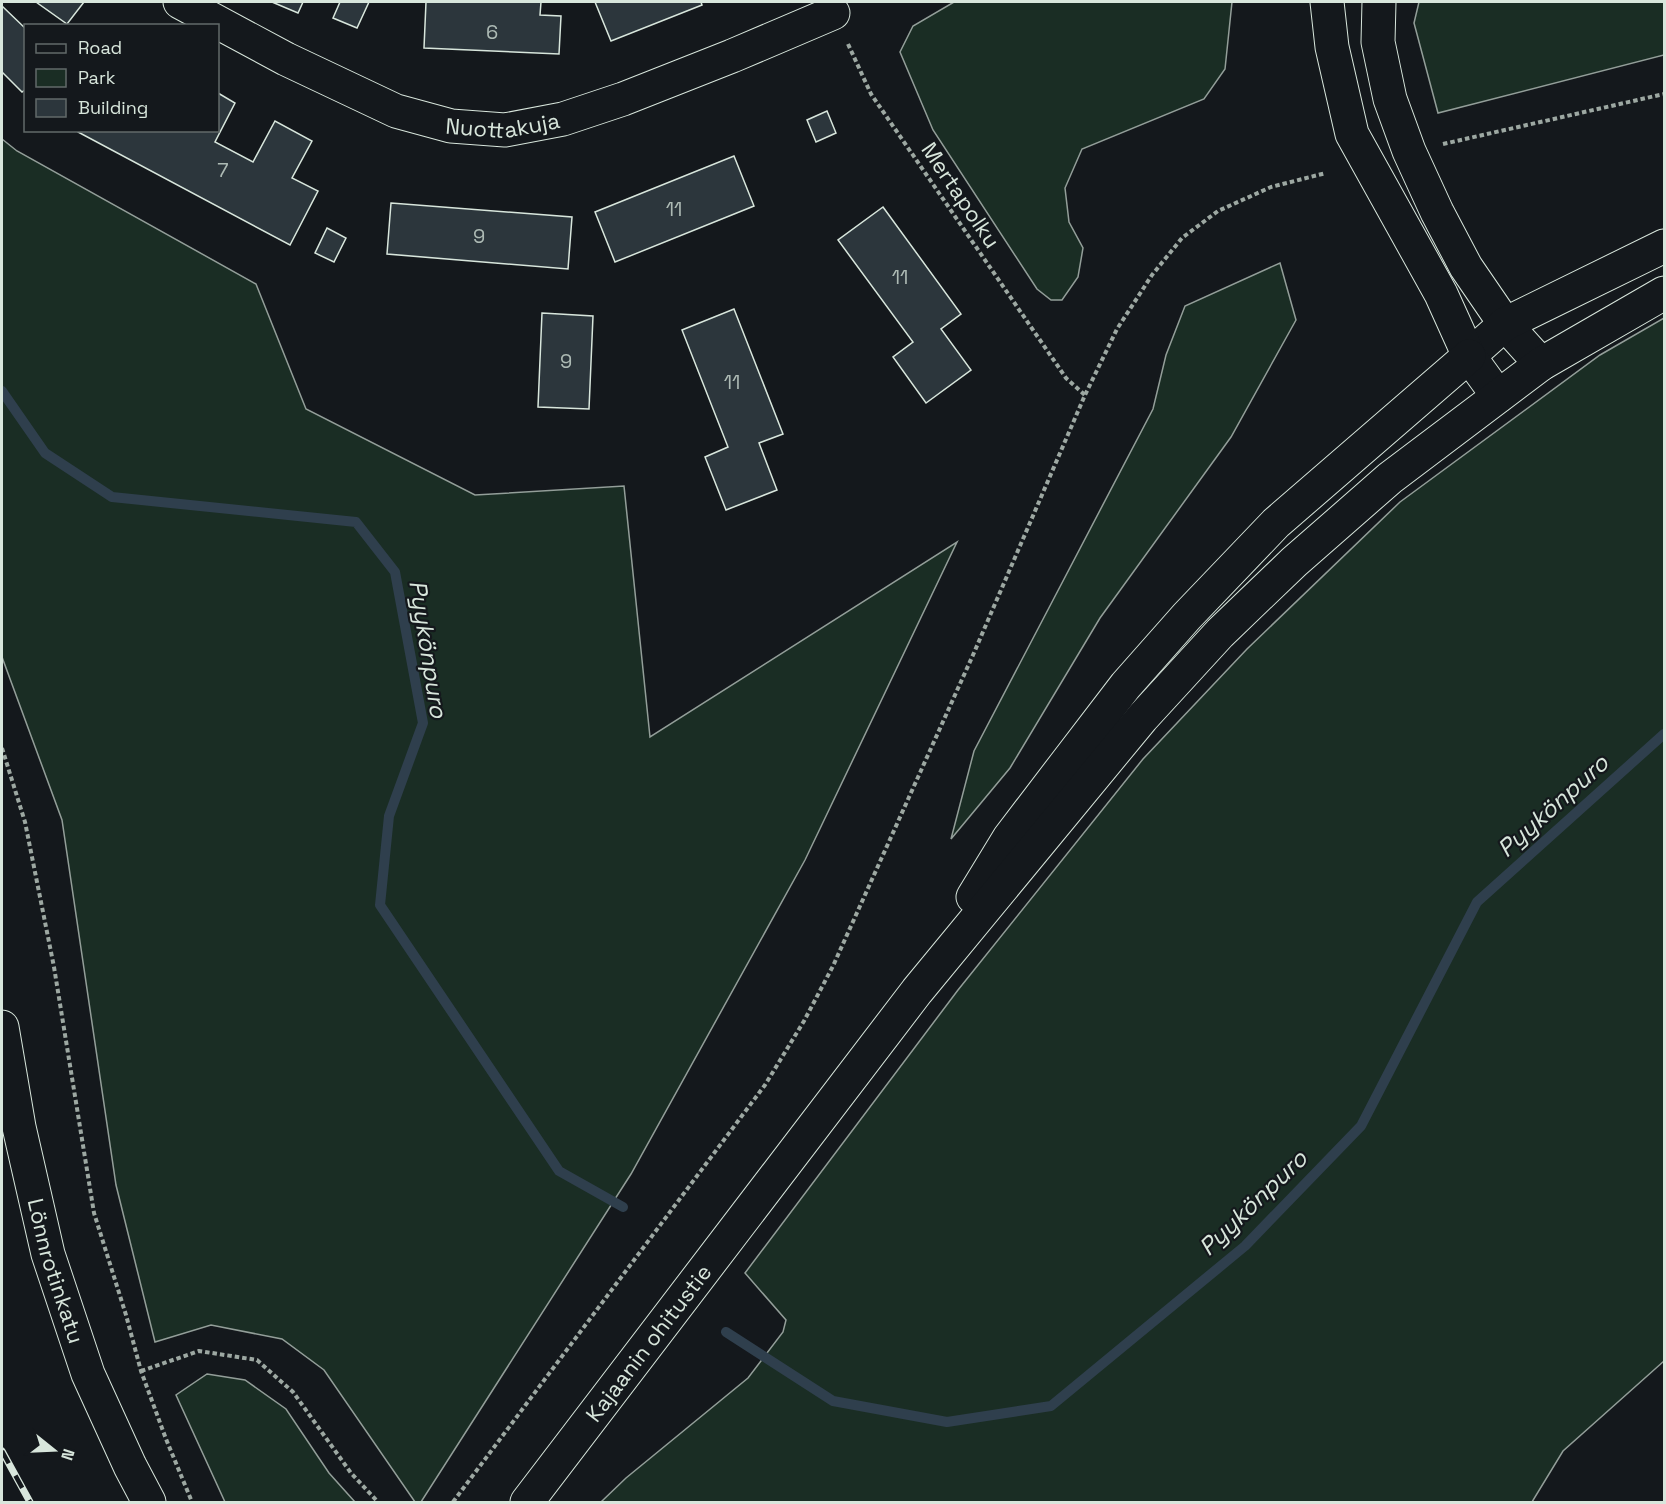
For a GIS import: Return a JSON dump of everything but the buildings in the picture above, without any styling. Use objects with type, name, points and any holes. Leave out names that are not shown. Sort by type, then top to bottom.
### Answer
[{"type":"main road","name":"Nuottakuja","points":[[180,2],[286,59],[396,111],[451,126],[505,130],[563,119],[623,99],[833,13]]},
{"type":"main road","points":[[1327,2],[1332,47],[1352,134],[1441,294],[1469,356],[1498,396]]},
{"type":"main road","points":[[1379,2],[1378,42],[1390,99],[1408,151],[1466,267],[1505,324],[1541,364]]},
{"type":"main road","points":[[916,991],[1009,838],[1126,686],[1187,616],[1276,523],[1505,324],[1665,246]]},
{"type":"main road","points":[[916,991],[1142,718],[1220,633],[1294,562],[1390,478],[1541,364],[1665,293]]},
{"type":"main road","name":"Kajaanin ohitustie","points":[[527,1503],[916,991]]},
{"type":"main road","name":"Lönnrotinkatu","points":[[2,1027],[19,1126],[48,1254],[88,1374],[129,1466],[149,1503]]},
{"type":"path","name":"Mertapolku","points":[[833,13],[871,94],[1066,378],[1085,395]]},
{"type":"path","points":[[1435,146],[1665,94]]},
{"type":"path","points":[[453,1503],[765,1085],[804,1021],[833,966],[1085,395],[1117,328],[1152,275],[1182,238],[1218,211],[1271,186],[1326,173]]},
{"type":"path","points":[[2,748],[25,822],[54,967],[94,1213],[141,1371],[192,1503]]},
{"type":"path","points":[[141,1371],[199,1351],[257,1360],[293,1392],[351,1473],[378,1503]]},
{"type":"green space","points":[[954,2],[1232,2],[1225,69],[1204,99],[1082,149],[1065,188],[1069,222],[1083,248],[1078,277],[1062,300],[1051,300],[1037,289],[933,130],[900,52],[913,26]]},
{"type":"green space","points":[[1419,2],[1664,2],[1664,55],[1438,113],[1414,23]]},
{"type":"green space","points":[[2,139],[17,151],[256,284],[306,409],[475,495],[624,486],[650,737],[957,542],[805,860],[631,1174],[421,1502],[415,1502],[324,1370],[282,1339],[211,1325],[155,1342],[116,1185],[62,820],[2,657]]},
{"type":"green space","points":[[1280,263],[1296,320],[1231,437],[1100,618],[1010,768],[951,839],[974,751],[1153,409],[1166,355],[1185,306]]},
{"type":"green space","points":[[1664,318],[1664,1361],[1563,1451],[1532,1502],[601,1502],[626,1478],[748,1378],[783,1332],[786,1320],[745,1273],[958,990],[1143,759],[1247,649],[1400,502],[1600,355]]},
{"type":"green space","points":[[207,1374],[245,1380],[286,1409],[329,1473],[355,1502],[225,1502],[176,1395]]},
{"type":"waterway","name":"Pyykönpuro","points":[[2,391],[45,453],[112,497],[356,522],[395,572],[423,723],[389,816],[380,905],[559,1171],[623,1207]]},
{"type":"waterway","name":"Pyykönpuro","points":[[726,1332],[833,1401],[947,1422],[1051,1406],[1245,1246],[1361,1126],[1477,902],[1664,734]]},
{"type":"railway","points":[[2,1451],[30,1502]]}]
